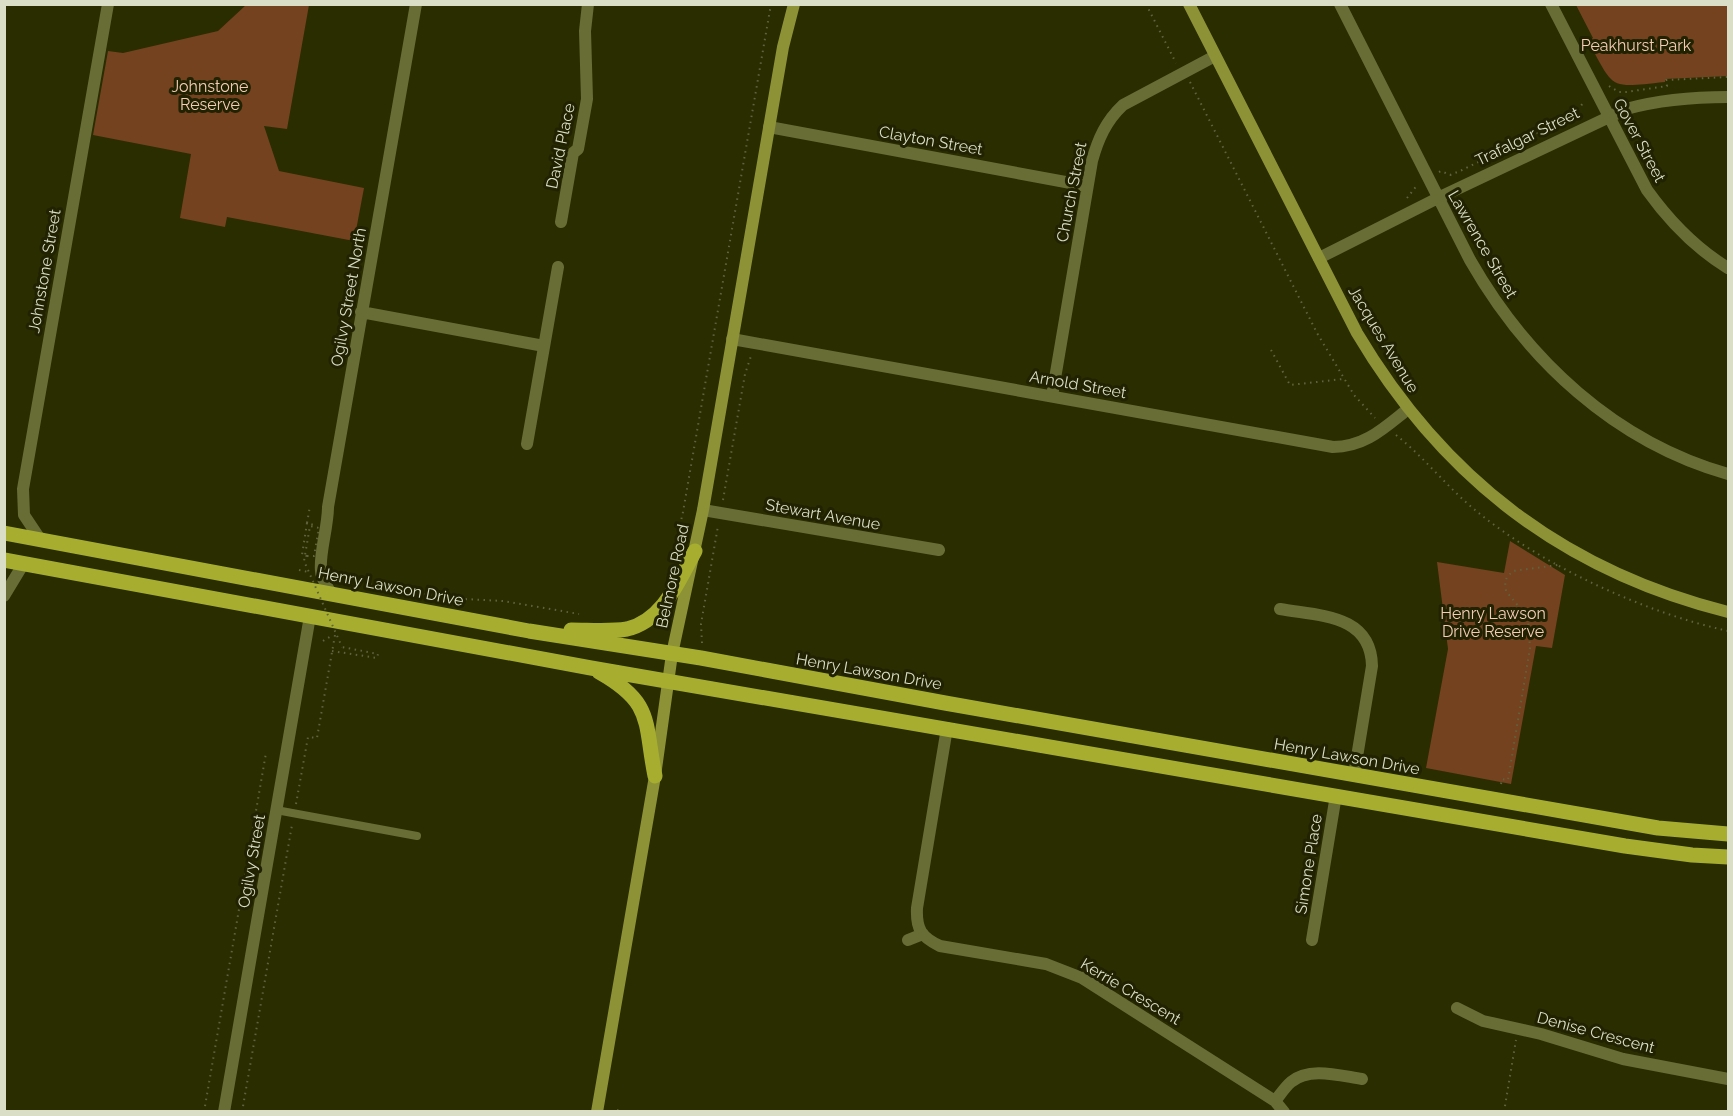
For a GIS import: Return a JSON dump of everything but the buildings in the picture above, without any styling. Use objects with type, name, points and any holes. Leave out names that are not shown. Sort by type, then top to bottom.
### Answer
[{"type":"main road","name":"Belmore Road","points":[[597,1112],[655,776],[672,654],[703,510],[783,47],[787,4]]},
{"type":"main road","name":"Belmore Road","points":[[783,47],[794,4]]},
{"type":"main road","name":"Jacques Avenue","points":[[1189,4],[1357,333],[1408,410],[1466,473],[1506,507],[1544,534],[1595,563],[1643,586],[1728,612]]},
{"type":"main road","name":"Henry Lawson Drive","points":[[4,533],[529,631],[672,654],[1658,828],[1728,834]]},
{"type":"main road","points":[[529,631],[625,629],[645,622],[662,607],[695,551]]},
{"type":"main road","points":[[4,560],[591,668],[1625,846],[1692,855],[1728,857]]},
{"type":"main road","points":[[591,668],[613,680],[636,699],[647,727],[655,776]]},
{"type":"street","name":"Johnstone Street","points":[[40,539],[24,515],[23,489],[108,4]]},
{"type":"street","name":"Ogilvy Street North","points":[[331,593],[320,568],[328,524],[328,507],[416,4]]},
{"type":"street","name":"David Place","points":[[561,222],[573,153],[578,149],[585,110],[587,89],[585,31],[588,4]]},
{"type":"street","name":"Lawrence Street","points":[[1340,4],[1474,267],[1494,300],[1522,338],[1552,370],[1591,404],[1633,432],[1677,455],[1728,474]]},
{"type":"street","name":"Gover Street","points":[[1551,4],[1647,190],[1665,214],[1690,240],[1728,268]]},
{"type":"street","name":"Church Street","points":[[1052,396],[1096,145],[1114,113],[1133,98],[1215,56]]},
{"type":"street","name":"Trafalgar Street","points":[[1319,258],[1608,116],[1643,104],[1728,97]]},
{"type":"street","name":"Clayton Street","points":[[769,128],[1088,186]]},
{"type":"street","points":[[527,444],[558,267]]},
{"type":"street","points":[[361,312],[544,345]]},
{"type":"street","name":"Arnold Street","points":[[732,339],[1333,447],[1366,441],[1408,410]]},
{"type":"street","name":"Stewart Avenue","points":[[703,510],[939,550]]},
{"type":"street","points":[[4,596],[24,563]]},
{"type":"street","points":[[1280,609],[1337,619],[1357,628],[1369,645],[1372,666],[1354,775]]},
{"type":"street","name":"Ogilvy Street","points":[[224,1112],[310,616]]},
{"type":"street","points":[[908,940],[923,934],[918,927],[917,908],[947,728]]},
{"type":"street","name":"Simone Place","points":[[1312,939],[1336,795]]},
{"type":"street","name":"Kerrie Crescent","points":[[923,934],[940,946],[1046,964],[1082,978],[1275,1101],[1284,1112]]},
{"type":"street","name":"Denise Crescent","points":[[1457,1008],[1483,1022],[1541,1034],[1629,1061],[1728,1079]]},
{"type":"street","points":[[1275,1101],[1292,1081],[1301,1075],[1316,1073],[1362,1079]]},
{"type":"lane","points":[[276,810],[417,836]]},
{"type":"path","points":[[670,566],[683,512],[771,4]]},
{"type":"path","points":[[1605,82],[1614,90],[1626,92],[1667,86],[1666,80],[1728,77]]},
{"type":"path","points":[[1406,199],[1414,187],[1441,171],[1453,174],[1568,118],[1579,111],[1583,103]]},
{"type":"path","points":[[1271,350],[1290,385],[1344,379]]},
{"type":"path","points":[[307,523],[310,506]]},
{"type":"path","points":[[307,556],[314,556],[319,528],[310,526],[304,561],[342,647],[378,654],[377,658],[333,651]]},
{"type":"path","points":[[1501,784],[1502,778],[1508,780],[1530,648],[1529,621],[1506,591],[1505,582],[1513,571],[1559,565]]},
{"type":"path","points":[[299,570],[313,573]]},
{"type":"path","points":[[332,573],[345,580],[445,598],[502,601],[589,616]]},
{"type":"path","points":[[242,1112],[308,737],[318,738],[335,634],[323,641]]},
{"type":"path","points":[[204,1112],[266,753]]},
{"type":"path","points":[[1504,1112],[1518,1029]]},
{"type":"path","points":[[617,1110],[624,1112]]},
{"type":"green space","name":"Johnstone Reserve","points":[[246,5],[309,5],[287,129],[264,126],[279,171],[364,188],[354,241],[227,217],[225,227],[180,218],[191,154],[93,135],[108,51],[123,53],[218,31]]},
{"type":"green space","name":"Peakhurst Park","points":[[1576,5],[1728,5],[1728,76],[1665,79],[1665,82],[1633,85],[1615,82],[1603,69],[1588,41],[1593,38]]},
{"type":"green space","name":"Henry Lawson Drive Reserve","points":[[1510,541],[1565,575],[1552,648],[1536,646],[1511,784],[1426,768],[1448,649],[1437,562],[1504,573]]}]
